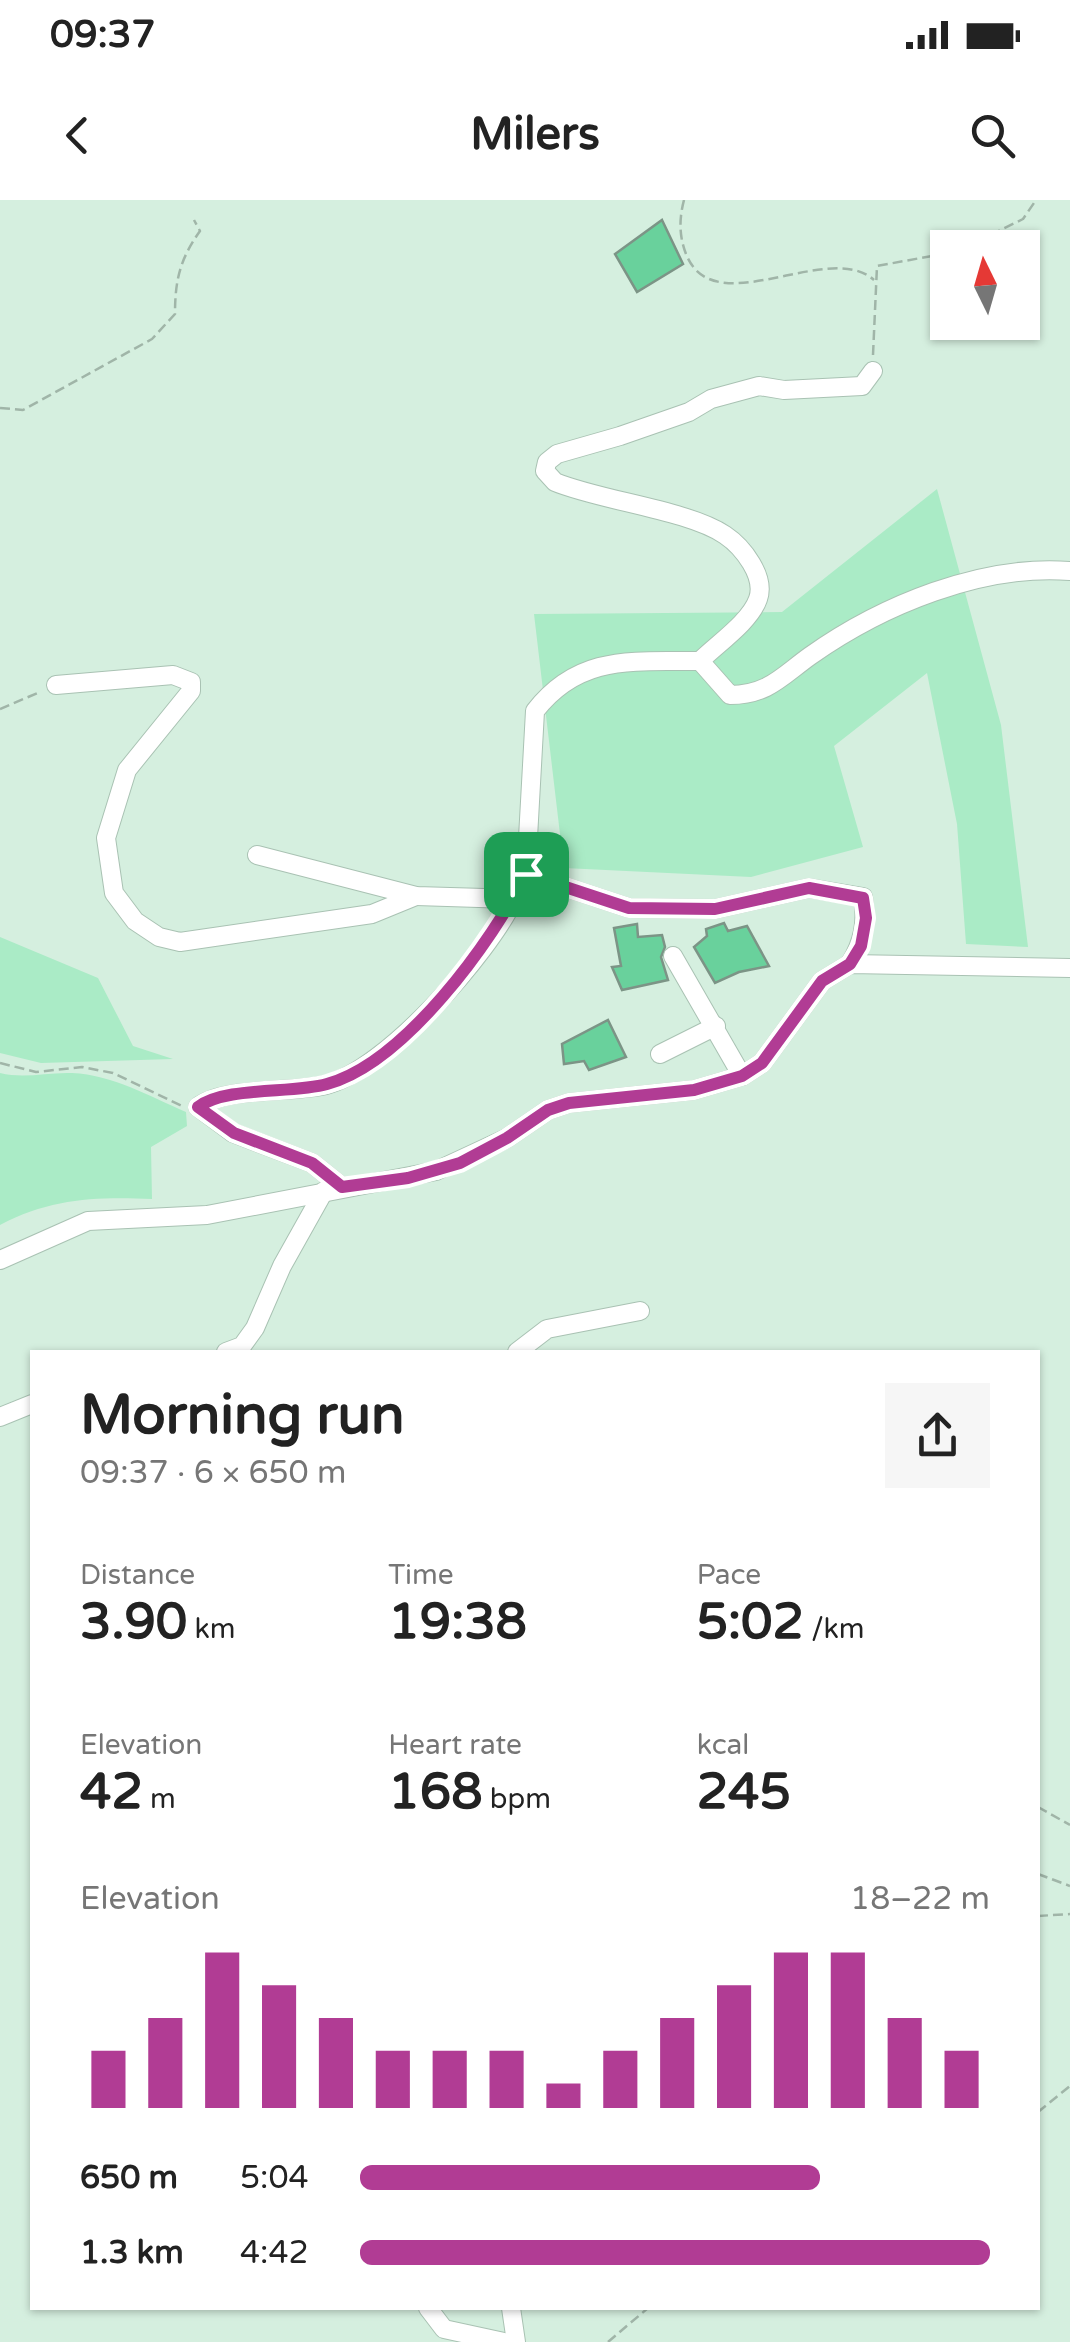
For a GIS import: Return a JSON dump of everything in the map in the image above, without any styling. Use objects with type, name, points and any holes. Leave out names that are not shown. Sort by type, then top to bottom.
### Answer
[{"type":"street","points":[[333,1189],[312,1163],[234,1133],[198,1107],[228,1096],[328,1084],[371,1064],[438,1000],[474,958],[514,899],[526,874],[536,710],[552,690],[589,668],[610,662],[700,661],[755,607],[761,586],[747,558],[726,535],[701,524],[554,482],[545,472],[547,462],[557,454],[655,424],[726,394],[758,386],[842,390],[862,386],[873,371]]},
{"type":"street","points":[[700,661],[730,696],[752,695],[776,685],[811,656],[914,598],[1012,572],[1070,572]]},
{"type":"street","points":[[56,686],[174,676],[191,682],[191,691],[126,770],[106,838],[114,893],[134,921],[158,937],[180,942],[372,914],[416,896]]},
{"type":"street","points":[[257,855],[416,896],[514,899]]},
{"type":"street","points":[[0,1260],[88,1221],[207,1215],[408,1178],[460,1163],[548,1110],[569,1103],[694,1090],[742,1076],[762,1063],[822,981],[850,964],[861,946],[866,918],[863,898],[809,888],[715,909],[629,908],[526,874]]},
{"type":"street","points":[[673,956],[742,1076]]},
{"type":"street","points":[[850,964],[1070,968]]},
{"type":"street","points":[[660,1054],[716,1026]]},
{"type":"street","points":[[240,1350],[333,1189]]},
{"type":"street","points":[[520,1350],[548,1329],[640,1310]]},
{"type":"street","points":[[0,1418],[30,1405]]},
{"type":"street","points":[[430,2310],[444,2329],[504,2342]]},
{"type":"street","points":[[511,2310],[516,2342]]},
{"type":"path","points":[[684,200],[680,225],[688,259],[698,273],[716,281],[740,283],[839,267],[860,270],[874,280]]},
{"type":"path","points":[[1001,230],[1023,219],[1036,200]]},
{"type":"path","points":[[0,408],[23,410],[152,339],[176,314],[175,288],[182,257],[200,231],[194,220]]},
{"type":"path","points":[[873,371],[877,266],[930,256]]},
{"type":"path","points":[[0,709],[56,686]]},
{"type":"path","points":[[0,1063],[36,1072],[82,1067],[113,1073],[182,1106],[198,1107]]},
{"type":"path","points":[[1040,1807],[1070,1825]]},
{"type":"path","points":[[1040,1875],[1070,1886]]},
{"type":"path","points":[[1040,1916],[1070,1914]]},
{"type":"path","points":[[1040,2110],[1070,2086]]},
{"type":"path","points":[[608,2342],[646,2310]]},
{"type":"green space","points":[[937,489],[1001,725],[1028,947],[966,944],[957,824],[927,673],[834,746],[863,847],[751,877],[564,868],[534,614],[782,612]]},
{"type":"green space","points":[[0,937],[98,978],[133,1046],[173,1059],[41,1063],[0,1053]]},
{"type":"green space","points":[[0,1073],[63,1073],[102,1078],[186,1112],[187,1126],[151,1147],[152,1199],[112,1198],[56,1204],[0,1225]]},
{"type":"building","points":[[662,220],[683,264],[637,292],[615,254]]},
{"type":"building","points":[[724,923],[728,931],[747,926],[769,966],[739,972],[715,983],[694,947],[707,936],[706,929]]},
{"type":"building","points":[[637,924],[638,937],[662,935],[665,947],[661,957],[668,980],[622,990],[612,967],[621,966],[614,928]]},
{"type":"building","points":[[608,1020],[626,1057],[589,1070],[584,1061],[564,1064],[562,1044]]},
{"type":"route","points":[[526,874],[629,908],[715,909],[809,888],[863,898],[866,918],[861,946],[850,964],[822,981],[762,1063],[742,1076],[694,1090],[569,1103],[548,1110],[460,1163],[436,1171],[342,1187],[312,1163],[234,1133],[198,1107],[228,1096],[328,1084],[371,1064],[438,1000],[474,958],[508,912],[526,874]]}]
